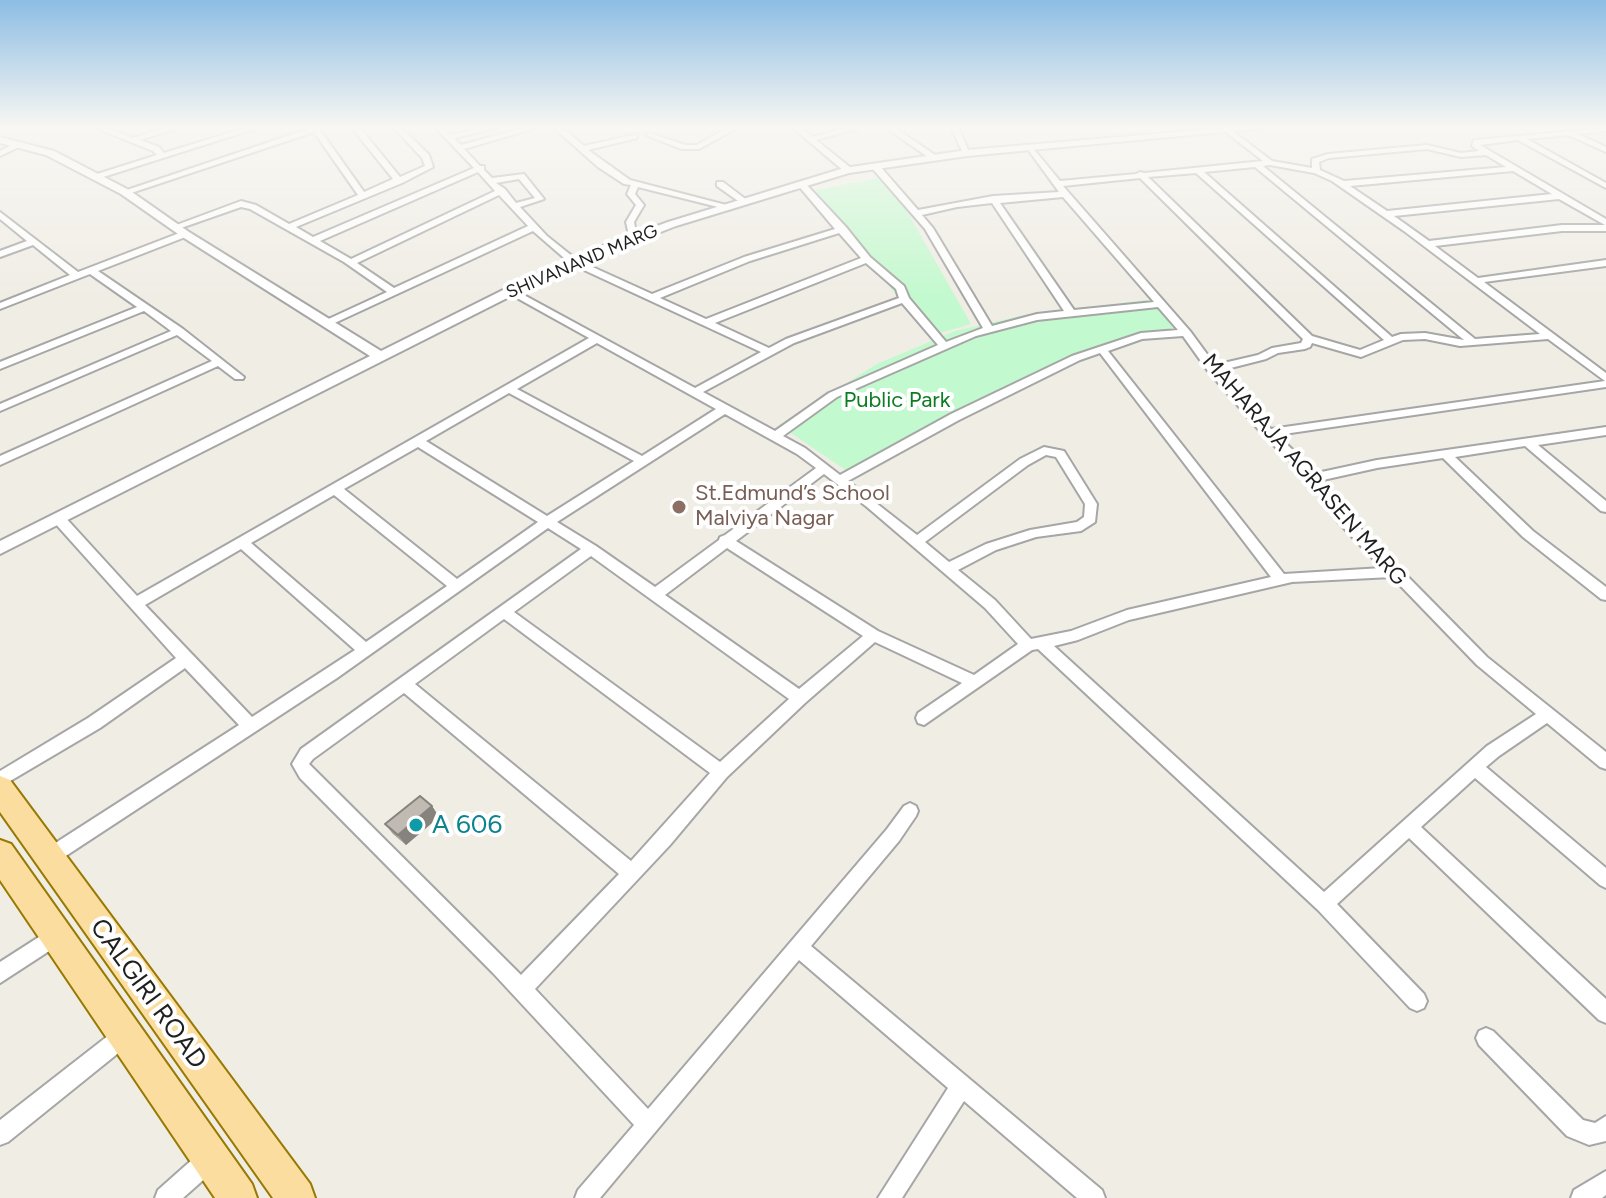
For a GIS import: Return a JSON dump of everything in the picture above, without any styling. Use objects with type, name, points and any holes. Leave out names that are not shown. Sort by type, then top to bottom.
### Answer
[{"type":"main road","name":"CALGIRI ROAD","points":[[0,789],[296,1198]]},
{"type":"main road","name":"CALGIRI ROAD","points":[[4,867],[56,935],[238,1198]]},
{"type":"street","points":[[110,184],[381,357]]},
{"type":"street","points":[[125,192],[150,184]]},
{"type":"street","points":[[355,184],[363,196]]},
{"type":"street","points":[[287,228],[392,184]]},
{"type":"street","points":[[312,241],[444,184]]},
{"type":"street","points":[[495,184],[534,227],[574,262],[769,352]]},
{"type":"street","points":[[515,206],[540,199],[528,184]]},
{"type":"street","points":[[720,184],[744,201]]},
{"type":"street","points":[[801,184],[867,259],[901,288],[904,299],[943,345]]},
{"type":"street","name":"SHIVANAND MARG","points":[[0,548],[574,262],[726,206],[801,184]]},
{"type":"street","points":[[891,184],[918,213],[989,329]]},
{"type":"street","name":"MAHARAJA AGRASEN MARG","points":[[1058,184],[1186,333],[1212,369],[1268,433],[1315,478],[1343,519],[1393,572],[1482,661],[1606,762]]},
{"type":"street","points":[[918,213],[1088,184]]},
{"type":"street","points":[[1150,184],[1308,338],[1361,354],[1401,337],[1417,336],[1450,342],[1548,336]]},
{"type":"street","points":[[1213,184],[1392,342]]},
{"type":"street","points":[[1280,184],[1472,341]]},
{"type":"street","points":[[1343,184],[1606,378]]},
{"type":"street","points":[[1540,184],[1606,225]]},
{"type":"street","points":[[633,238],[630,222],[640,205],[632,197],[635,185],[726,206]]},
{"type":"street","points":[[351,262],[502,191]]},
{"type":"street","points":[[1385,214],[1560,196]]},
{"type":"street","points":[[993,199],[1070,312]]},
{"type":"street","points":[[0,306],[93,272],[241,204],[253,207],[351,262],[393,292]]},
{"type":"street","points":[[1,216],[78,277]]},
{"type":"street","points":[[1426,244],[1606,225]]},
{"type":"street","points":[[326,324],[534,227]]},
{"type":"street","points":[[651,298],[747,259],[843,229]]},
{"type":"street","points":[[0,254],[34,242]]},
{"type":"street","points":[[706,323],[867,259]]},
{"type":"street","points":[[1474,281],[1605,264]]},
{"type":"street","points":[[93,272],[239,377]]},
{"type":"street","points":[[511,291],[776,436],[871,504],[990,604],[1324,904],[1417,1001]]},
{"type":"street","points":[[696,392],[769,352],[823,328],[904,299]]},
{"type":"street","points":[[776,436],[833,395],[943,345],[989,329],[1070,312],[1161,304]]},
{"type":"street","points":[[0,366],[145,307]]},
{"type":"street","points":[[0,408],[179,331]]},
{"type":"street","points":[[838,481],[955,417],[1101,348],[1141,336],[1186,333]]},
{"type":"street","points":[[135,604],[597,338]]},
{"type":"street","points":[[1212,369],[1262,357],[1276,350],[1301,347],[1306,345],[1308,338]]},
{"type":"street","points":[[1101,348],[1281,580]]},
{"type":"street","points":[[0,461],[219,362]]},
{"type":"street","points":[[1268,433],[1606,384]]},
{"type":"street","points":[[508,388],[642,461]]},
{"type":"street","points":[[49,857],[366,651],[549,521],[726,408]]},
{"type":"street","points":[[1315,478],[1377,464],[1606,431]]},
{"type":"street","points":[[417,441],[591,549],[800,698]]},
{"type":"street","points":[[1527,442],[1606,508]]},
{"type":"street","points":[[917,542],[1024,462],[1044,451],[1060,454],[1091,504],[1090,519],[1081,526],[1035,533],[991,547],[948,569]]},
{"type":"street","points":[[1445,454],[1528,534],[1606,595]]},
{"type":"street","points":[[656,594],[823,469]]},
{"type":"street","points":[[334,488],[456,586]]},
{"type":"street","points":[[58,518],[251,727]]},
{"type":"street","points":[[725,540],[873,635],[974,682]]},
{"type":"street","points":[[241,542],[366,651]]},
{"type":"street","points":[[591,549],[307,754],[300,764],[521,989],[648,1125]]},
{"type":"street","points":[[924,718],[1034,643],[1073,636],[1127,615],[1281,580],[1393,572]]},
{"type":"street","points":[[504,612],[721,772]]},
{"type":"street","points":[[521,989],[721,772],[873,635]]},
{"type":"street","points":[[0,780],[94,723],[186,659]]},
{"type":"street","points":[[405,685],[631,873]]},
{"type":"street","points":[[1324,904],[1493,751],[1546,716]]},
{"type":"street","points":[[1475,768],[1606,879]]},
{"type":"street","points":[[586,1198],[910,811]]},
{"type":"street","points":[[1409,827],[1606,1013]]},
{"type":"street","points":[[0,973],[56,935]]},
{"type":"street","points":[[798,947],[1094,1198]]},
{"type":"street","points":[[0,1134],[125,1035]]},
{"type":"street","points":[[1486,1038],[1575,1128],[1589,1134],[1599,1133],[1606,1127]]},
{"type":"street","points":[[889,1198],[962,1086]]},
{"type":"street","points":[[166,1198],[211,1158]]},
{"type":"street","points":[[1582,1198],[1606,1182]]},
{"type":"green space","points":[[847,184],[891,184],[971,324],[930,336],[811,191]]},
{"type":"green space","name":"Public Park","points":[[1153,299],[1181,333],[1096,346],[1032,373],[853,475],[779,425],[877,364],[955,331],[1024,315]]},
{"type":"building","points":[[420,796],[432,806],[398,835],[385,824]]},
{"type":"place","name":"St.Edmund’s School Malviya Nagar","points":[[679,507]]},
{"type":"place","name":"A 606","points":[[416,825]]}]
